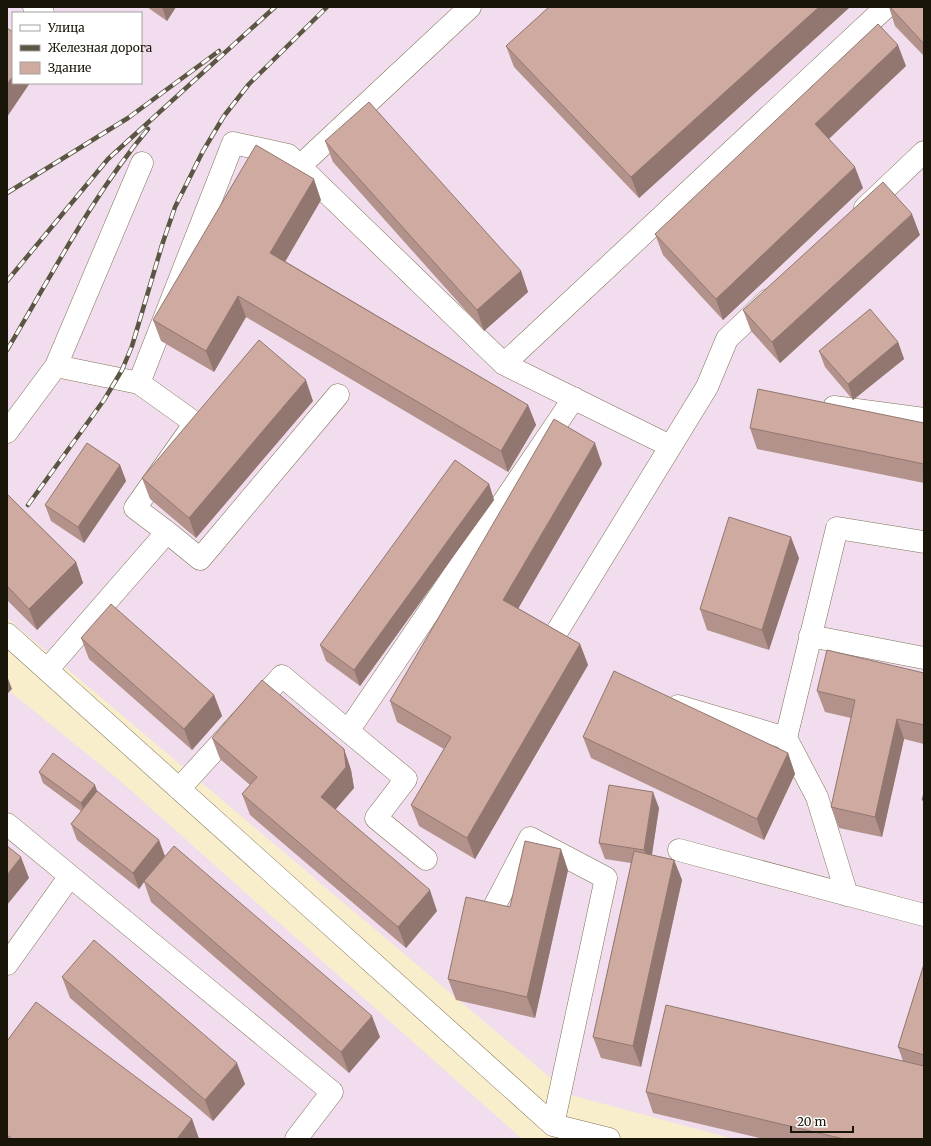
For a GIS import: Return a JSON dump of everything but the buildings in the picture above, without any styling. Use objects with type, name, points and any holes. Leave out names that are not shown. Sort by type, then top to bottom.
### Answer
[{"type":"street","points":[[300,166],[470,7]]},
{"type":"street","points":[[504,364],[886,7]]},
{"type":"street","points":[[139,383],[233,143],[288,155],[504,364],[670,446]]},
{"type":"street","points":[[849,224],[924,152]]},
{"type":"street","points":[[7,432],[56,366],[142,163]]},
{"type":"street","points":[[558,630],[707,387],[727,339],[785,284]]},
{"type":"street","points":[[56,366],[139,383],[195,423]]},
{"type":"street","points":[[211,405],[195,423],[136,508],[200,559],[338,395]]},
{"type":"street","points":[[348,731],[574,398]]},
{"type":"street","points":[[817,404],[924,419]]},
{"type":"street","points":[[846,895],[816,797],[786,738],[837,528],[924,542]]},
{"type":"street","points":[[47,670],[167,532]]},
{"type":"street","points":[[7,634],[553,1125],[606,1139]]},
{"type":"street","points":[[810,636],[924,658]]},
{"type":"street","points":[[179,789],[282,676],[406,779],[376,818],[426,859]]},
{"type":"street","points":[[677,706],[786,738]]},
{"type":"street","points":[[7,824],[332,1092],[296,1139]]},
{"type":"street","points":[[494,907],[530,838],[606,878],[553,1125]]},
{"type":"street","points":[[679,850],[924,915]]},
{"type":"street","points":[[7,964],[70,876]]},
{"type":"shaded area","points":[[7,7],[924,7],[924,1139],[734,1139],[571,1095],[7,618]]},
{"type":"shaded area","points":[[7,689],[118,779],[522,1139],[7,1139]]},
{"type":"railway","points":[[7,281],[108,159],[275,7]]},
{"type":"railway","points":[[28,505],[104,400],[122,370],[132,346],[175,207],[203,151],[224,116],[249,84],[327,7]]},
{"type":"railway","points":[[7,193],[128,118],[219,51]]},
{"type":"railway","points":[[7,350],[73,236],[109,181],[148,129]]}]
